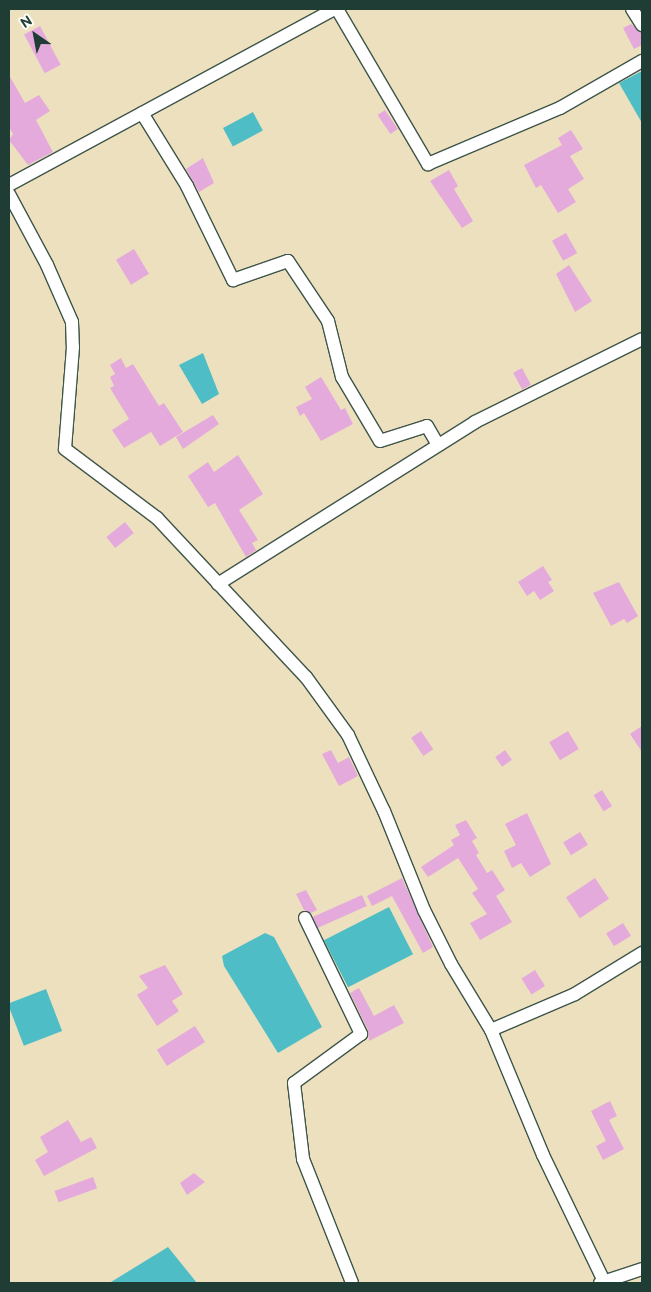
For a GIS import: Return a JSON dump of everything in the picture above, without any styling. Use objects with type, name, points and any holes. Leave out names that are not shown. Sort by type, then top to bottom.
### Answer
[{"type":"street","points":[[9,186],[336,9],[428,164],[560,108],[642,61]]},
{"type":"street","points":[[632,9],[642,25]]},
{"type":"street","points":[[142,113],[187,186],[233,280],[288,261],[328,321],[342,377],[380,441],[427,426],[438,445]]},
{"type":"street","points":[[9,194],[47,265],[72,322],[73,348],[65,448],[157,518],[306,678],[348,735],[384,811],[424,910],[451,964],[491,1030],[543,1155],[604,1283]]},
{"type":"street","points":[[218,584],[438,445],[549,383],[642,339]]},
{"type":"street","points":[[305,918],[361,1034],[294,1083],[303,1158],[352,1283]]},
{"type":"street","points":[[491,1030],[575,994],[642,953]]},
{"type":"street","points":[[600,1283],[642,1270]]},
{"type":"water","points":[[642,72],[642,123],[619,83]]},
{"type":"water","points":[[253,112],[263,131],[233,147],[223,128]]},
{"type":"water","points":[[203,353],[219,394],[202,404],[179,365]]},
{"type":"water","points":[[389,907],[413,954],[348,987],[324,940]]},
{"type":"water","points":[[265,933],[274,937],[322,1027],[278,1053],[224,966],[222,956]]},
{"type":"water","points":[[46,989],[62,1031],[24,1046],[9,1003]]},
{"type":"water","points":[[168,1247],[197,1283],[111,1282]]},
{"type":"building","points":[[631,24],[642,33],[642,45],[634,49],[623,28]]},
{"type":"building","points":[[40,26],[61,65],[45,73],[24,34]]},
{"type":"building","points":[[9,75],[25,103],[39,95],[50,111],[36,120],[53,152],[28,165],[9,140],[13,134],[9,127]]},
{"type":"building","points":[[385,110],[398,129],[390,134],[378,115]]},
{"type":"building","points":[[571,130],[583,149],[570,156],[584,179],[568,189],[576,202],[558,213],[541,185],[536,188],[524,165],[562,145],[558,138]]},
{"type":"building","points":[[203,158],[214,183],[199,192],[186,169]]},
{"type":"building","points":[[449,170],[458,186],[454,189],[473,221],[462,228],[430,181]]},
{"type":"building","points":[[566,233],[577,253],[563,261],[552,241]]},
{"type":"building","points":[[134,249],[149,274],[131,285],[116,260]]},
{"type":"building","points":[[569,265],[592,301],[575,312],[556,274]]},
{"type":"building","points":[[121,358],[126,368],[133,364],[159,406],[164,403],[183,432],[160,446],[151,432],[124,448],[112,430],[129,419],[110,388],[114,386],[110,377],[115,374],[110,365]]},
{"type":"building","points":[[522,368],[531,385],[522,389],[513,373]]},
{"type":"building","points":[[321,377],[341,410],[345,408],[353,424],[321,441],[304,413],[300,416],[296,407],[312,399],[305,387]]},
{"type":"building","points":[[213,415],[219,424],[183,449],[176,437]]},
{"type":"building","points":[[238,455],[263,494],[239,510],[258,540],[252,543],[256,550],[246,557],[215,503],[208,507],[188,476],[208,462],[214,472]]},
{"type":"building","points":[[125,522],[134,533],[115,548],[106,537]]},
{"type":"building","points":[[543,566],[552,580],[548,582],[554,591],[540,600],[534,591],[527,596],[518,582]]},
{"type":"building","points":[[619,582],[638,616],[627,623],[624,619],[611,626],[593,593]]},
{"type":"building","points":[[642,726],[642,752],[630,734]]},
{"type":"building","points":[[421,731],[433,749],[423,756],[411,738]]},
{"type":"building","points":[[568,731],[579,749],[560,760],[549,742]]},
{"type":"building","points":[[331,750],[338,763],[349,757],[358,776],[339,786],[322,754]]},
{"type":"building","points":[[505,750],[512,760],[502,767],[495,757]]},
{"type":"building","points":[[602,790],[612,806],[604,811],[594,795]]},
{"type":"building","points":[[527,813],[551,864],[530,877],[521,863],[512,868],[504,851],[516,845],[505,824]]},
{"type":"building","points":[[466,820],[477,838],[472,841],[479,853],[476,855],[487,873],[492,870],[505,890],[496,896],[512,922],[480,940],[470,923],[487,914],[472,893],[478,889],[458,858],[428,877],[421,867],[454,845],[451,840],[460,835],[455,825]]},
{"type":"building","points":[[580,832],[588,845],[571,855],[563,843]]},
{"type":"building","points":[[402,878],[433,947],[423,953],[392,896],[372,906],[367,896]]},
{"type":"building","points":[[595,878],[609,899],[580,918],[566,898]]},
{"type":"building","points":[[306,890],[317,910],[311,913],[304,910],[296,894]]},
{"type":"building","points":[[362,895],[367,906],[318,928],[313,917]]},
{"type":"building","points":[[623,923],[631,936],[614,946],[606,934]]},
{"type":"building","points":[[165,965],[183,994],[172,1001],[179,1011],[157,1026],[137,995],[148,988],[139,976]]},
{"type":"building","points":[[535,970],[545,986],[531,995],[521,978]]},
{"type":"building","points":[[359,988],[374,1016],[394,1005],[404,1023],[369,1041],[368,1030],[350,993]]},
{"type":"building","points":[[195,1026],[205,1042],[167,1066],[157,1050]]},
{"type":"building","points":[[610,1101],[617,1116],[609,1120],[624,1149],[603,1160],[596,1146],[606,1141],[591,1111]]},
{"type":"building","points":[[68,1120],[81,1142],[91,1137],[97,1148],[44,1176],[35,1160],[48,1152],[40,1137]]},
{"type":"building","points":[[194,1173],[205,1182],[187,1195],[180,1183]]},
{"type":"building","points":[[93,1177],[97,1188],[59,1202],[54,1191]]}]
